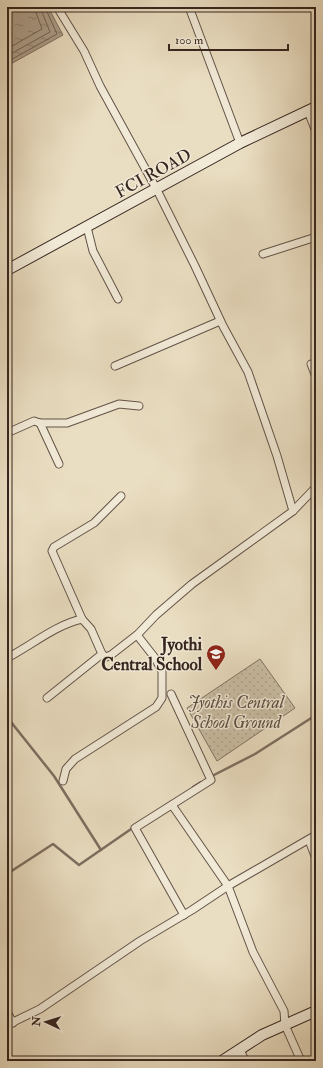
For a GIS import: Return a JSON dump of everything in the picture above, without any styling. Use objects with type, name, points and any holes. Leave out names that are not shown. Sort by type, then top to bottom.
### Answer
[{"type":"street","points":[[57,7],[84,51],[100,86],[157,190],[195,266],[220,321],[248,372],[277,456],[293,511]]},
{"type":"street","points":[[190,7],[240,143]]},
{"type":"street","points":[[312,109],[316,132]]},
{"type":"street","name":"FCI ROAD","points":[[7,270],[157,190],[240,143],[312,109]]},
{"type":"street","points":[[87,227],[93,251],[118,299]]},
{"type":"street","points":[[263,254],[316,237]]},
{"type":"street","points":[[115,366],[220,321]]},
{"type":"street","points":[[311,364],[316,377]]},
{"type":"street","points":[[7,433],[34,422],[67,423],[119,404],[139,406]]},
{"type":"street","points":[[40,423],[58,464]]},
{"type":"street","points":[[121,496],[94,523],[54,547],[52,551],[82,619],[91,628],[102,654],[106,657],[111,655],[137,634],[156,615],[192,584],[293,511],[316,486]]},
{"type":"street","points":[[7,658],[28,647],[65,622],[82,619]]},
{"type":"street","points":[[63,781],[66,770],[75,759],[156,707],[162,698],[162,671],[155,658],[137,634]]},
{"type":"street","points":[[47,698],[102,654]]},
{"type":"street","points":[[171,694],[211,780],[135,828],[184,915]]},
{"type":"street","points":[[172,805],[228,886],[253,952],[284,1011],[285,1025],[300,1061]]},
{"type":"street","points":[[7,1012],[10,1024],[40,1009],[140,941],[184,915],[228,886],[316,835]]},
{"type":"street","points":[[309,840],[316,859]]},
{"type":"street","points":[[222,1061],[262,1035],[316,1011]]},
{"type":"street","points":[[240,1049],[245,1061]]},
{"type":"green space","name":"Jyothis Central School Ground","points":[[260,659],[295,708],[217,761],[187,708]]},
{"type":"water","points":[[7,7],[48,7],[63,35],[7,66]]},
{"type":"waterway","points":[[214,775],[255,754],[316,715]]},
{"type":"waterway","points":[[7,717],[54,776],[101,850]]},
{"type":"waterway","points":[[193,787],[201,782]]},
{"type":"waterway","points":[[7,874],[53,844],[79,865],[134,827]]},
{"type":"place","name":"Jyothi Central School","points":[[216,671]]}]
